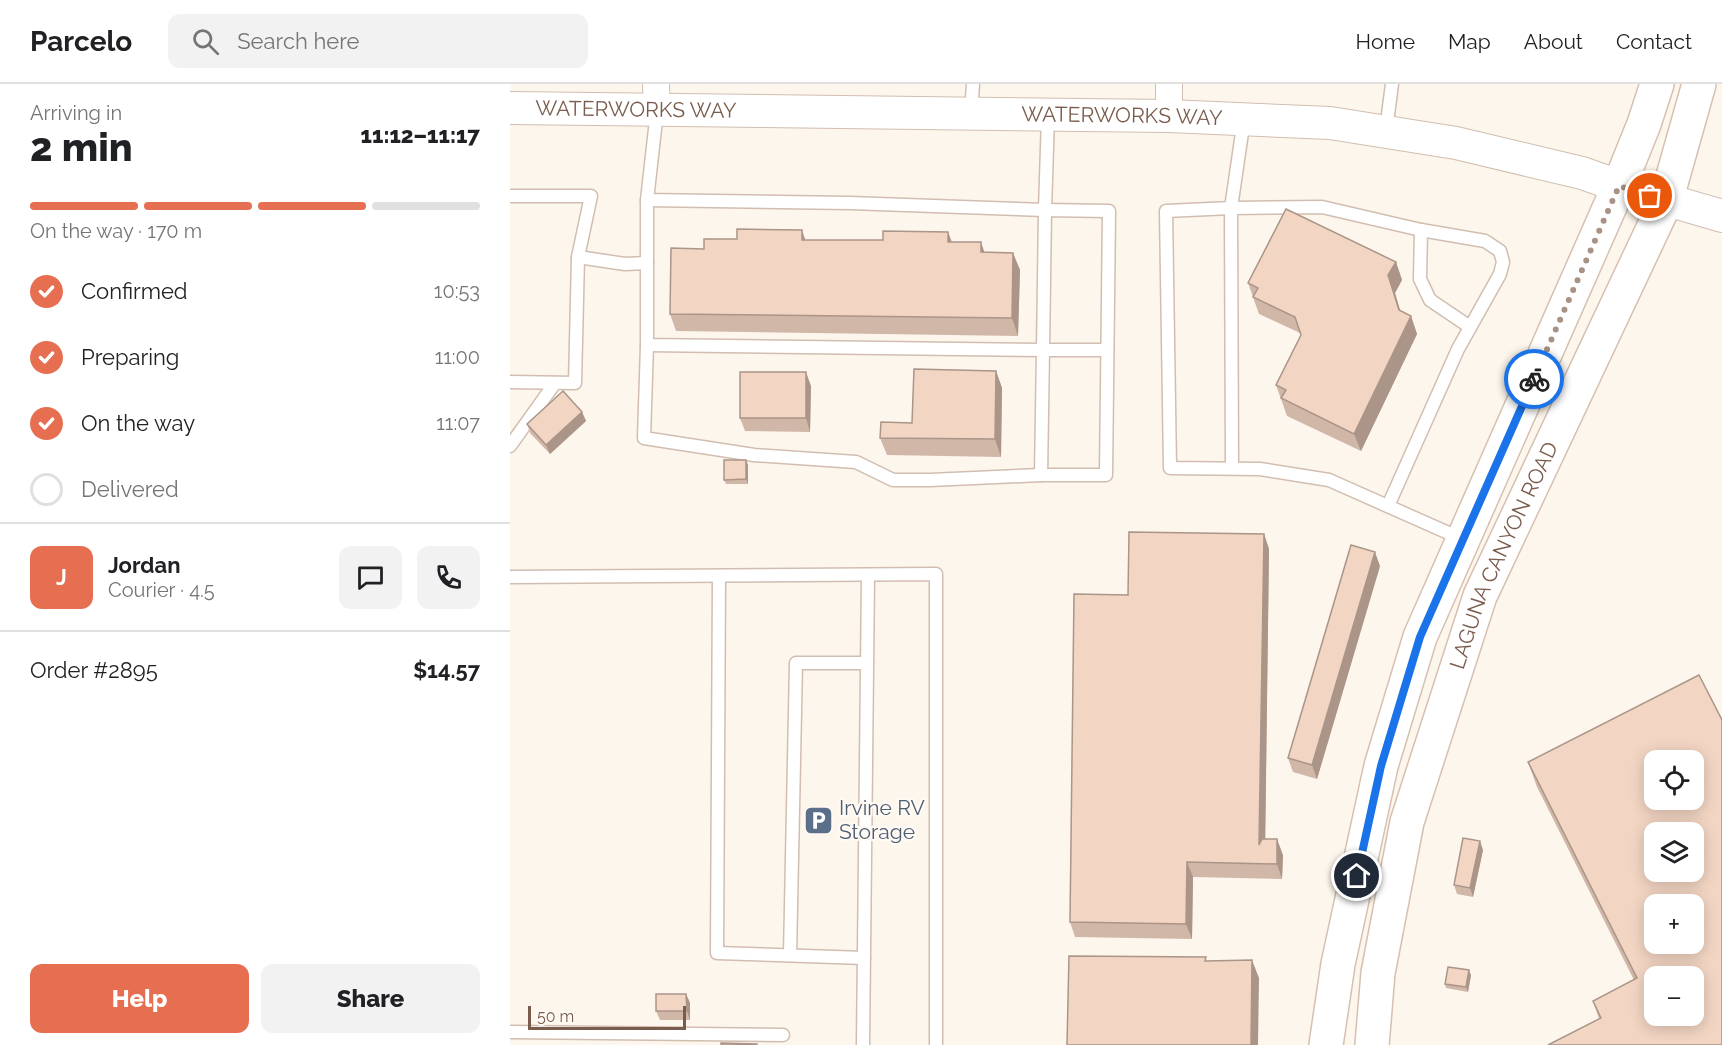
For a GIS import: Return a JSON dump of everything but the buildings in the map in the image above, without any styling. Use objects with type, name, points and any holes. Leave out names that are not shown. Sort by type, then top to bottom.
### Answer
[{"type":"main road","name":"LAGUNA CANYON ROAD","points":[[1326,1045],[1338,964],[1381,766],[1420,637],[1619,186],[1657,84]]},
{"type":"main road","name":"LAGUNA CANYON ROAD","points":[[1372,1045],[1378,973],[1407,822],[1479,596],[1666,201],[1699,84]]},
{"type":"street","points":[[1169,84],[1169,116]]},
{"type":"street","name":"WATERWORKS WAY","points":[[510,108],[656,98],[972,99],[1048,114],[1244,118],[1330,123],[1456,143],[1582,173],[1666,201],[1722,216]]},
{"type":"lane","points":[[1386,132],[1392,84]]},
{"type":"lane","points":[[647,200],[850,203],[1109,211],[1106,476],[1041,475],[893,480],[856,462],[754,454],[644,438],[647,345],[647,200],[656,98]]},
{"type":"lane","points":[[1041,475],[1048,114]]},
{"type":"lane","points":[[1232,468],[1231,208],[1244,118]]},
{"type":"lane","points":[[510,196],[591,196],[578,257],[575,383],[510,382]]},
{"type":"lane","points":[[1388,506],[1470,327],[1500,274],[1503,262],[1500,251],[1485,241],[1421,230],[1322,207],[1166,211],[1170,468],[1260,469],[1329,480],[1464,540]]},
{"type":"lane","points":[[1421,230],[1420,279],[1430,300],[1470,327]]},
{"type":"lane","points":[[578,257],[625,264],[647,263]]},
{"type":"lane","points":[[647,345],[1106,350]]},
{"type":"lane","points":[[510,446],[555,383]]},
{"type":"lane","points":[[510,577],[936,574],[936,1045]]},
{"type":"lane","points":[[863,1045],[867,575]]},
{"type":"lane","points":[[719,576],[717,953],[864,958]]},
{"type":"lane","points":[[790,955],[796,663],[867,663]]},
{"type":"lane","points":[[510,1032],[783,1035]]},
{"type":"way so far","points":[[1534,379],[1619,186],[1650,196]]},
{"type":"place","name":"Irvine RV Storage","points":[[818,820]]},
{"type":"route","points":[[1357,876],[1381,766],[1420,637],[1534,379]]}]
